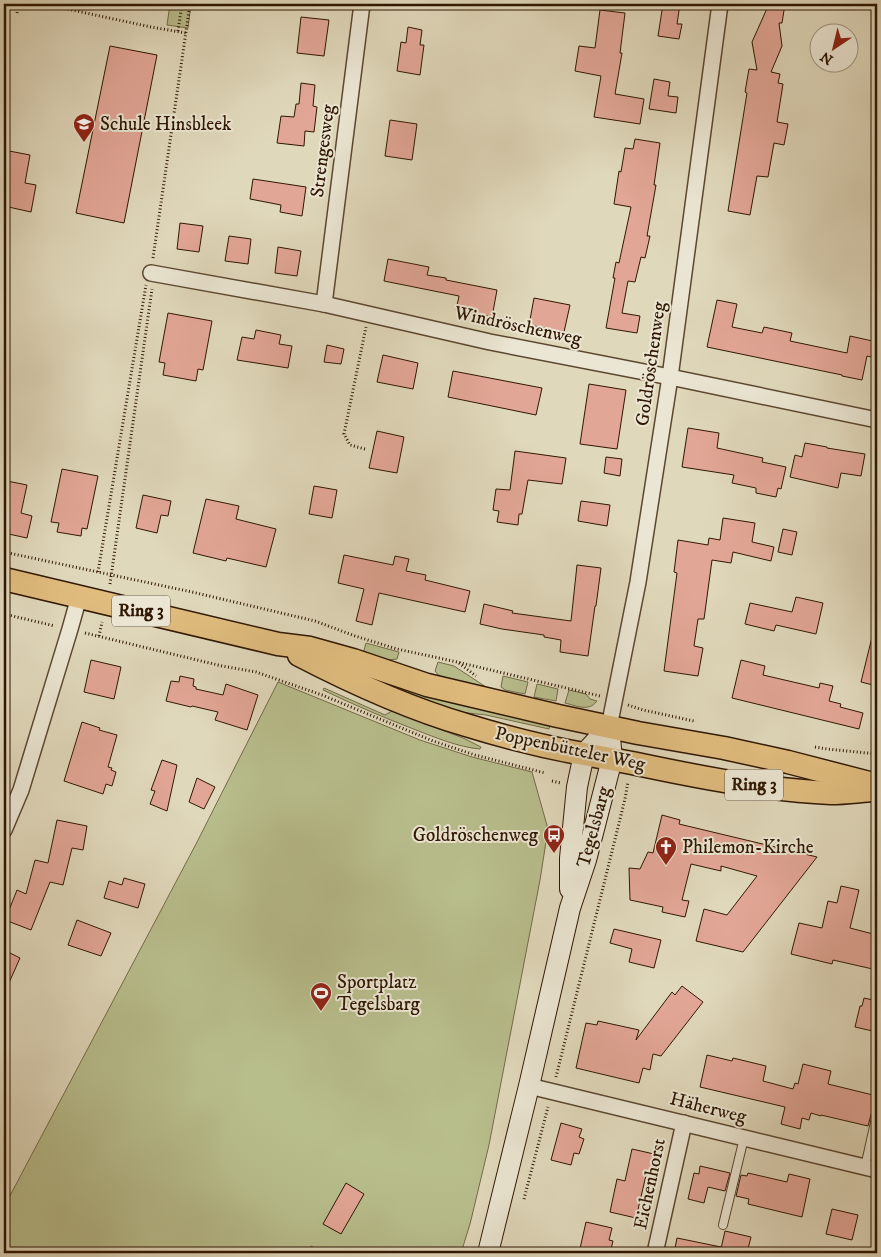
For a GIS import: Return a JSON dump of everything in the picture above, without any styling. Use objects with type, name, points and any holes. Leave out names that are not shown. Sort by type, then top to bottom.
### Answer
[{"type":"main road","name":"Poppenbütteler Weg","points":[[4,579],[278,644],[310,648],[353,660],[426,685],[609,727],[734,750],[877,785]]},
{"type":"main road","name":"Poppenbütteler Weg","points":[[278,644],[344,678],[410,706],[465,725],[506,736],[695,776],[766,787],[833,793],[877,790]]},
{"type":"street","name":"Strengesweg","points":[[324,304],[362,4]]},
{"type":"street","name":"Goldröschenweg","points":[[609,727],[638,582],[670,377],[720,4]]},
{"type":"street","name":"Windröschenweg","points":[[151,273],[324,304],[490,342],[877,420]]},
{"type":"street","points":[[4,830],[21,790],[79,597]]},
{"type":"street","points":[[584,754],[609,727]]},
{"type":"street","name":"Tegelsbarg","points":[[488,1253],[570,908],[622,761],[609,727]]},
{"type":"street","name":"Tegelsbarg","points":[[570,908],[570,858],[577,787],[584,754]]},
{"type":"street","name":"Häherweg","points":[[529,1086],[871,1168]]},
{"type":"street","name":"Eichenhorst","points":[[655,1253],[684,1123]]},
{"type":"lane","points":[[871,1168],[877,1113]]},
{"type":"lane","points":[[723,1225],[744,1138]]},
{"type":"path","points":[[17,13],[19,4]]},
{"type":"path","points":[[44,4],[151,27],[186,32]]},
{"type":"path","points":[[178,31],[182,4]]},
{"type":"path","points":[[112,575],[152,282],[151,273],[190,4]]},
{"type":"path","points":[[98,572],[146,281],[151,273]]},
{"type":"path","points":[[365,449],[350,445],[344,434],[368,314]]},
{"type":"path","points":[[4,552],[322,622],[355,636],[397,649],[457,662]]},
{"type":"path","points":[[4,614],[222,666],[256,672],[322,695],[433,741],[475,755],[545,773]]},
{"type":"path","points":[[809,746],[877,754]]},
{"type":"path","points":[[524,1199],[626,799],[622,761]]},
{"type":"green space","points":[[170,4],[191,4],[188,28],[167,25]]},
{"type":"green space","points":[[366,643],[399,652],[397,659],[380,661],[363,654]]},
{"type":"green space","points":[[438,662],[454,666],[486,687],[441,678],[435,671]]},
{"type":"green space","points":[[354,670],[550,725],[549,729],[486,715],[459,712],[411,697]]},
{"type":"green space","points":[[503,676],[528,682],[525,694],[505,690],[501,687]]},
{"type":"green space","name":"Sportplatz Tegelsbarg","points":[[278,682],[420,740],[472,757],[532,772],[548,829],[489,1145],[461,1253],[324,1253],[311,1246],[307,1253],[4,1253],[4,1207],[196,844]]},
{"type":"green space","points":[[537,684],[558,689],[556,701],[534,697]]},
{"type":"green space","points":[[324,688],[385,715],[392,711],[463,738],[481,747],[480,749],[464,746],[432,736],[358,706],[323,690]]},
{"type":"green space","points":[[569,690],[586,694],[590,699],[597,701],[587,707],[578,707],[565,703]]},
{"type":"building","points":[[663,4],[680,4],[677,24],[682,24],[679,39],[658,36]]},
{"type":"building","points":[[769,4],[785,4],[782,23],[779,23],[782,46],[771,72],[780,74],[778,83],[783,84],[777,122],[788,124],[784,145],[774,143],[768,177],[757,176],[750,215],[728,211],[747,93],[745,92],[749,69],[757,70],[752,42]]},
{"type":"building","points":[[600,10],[625,13],[620,53],[622,53],[615,94],[644,99],[640,124],[594,117],[601,76],[575,71],[579,46],[595,48]]},
{"type":"building","points":[[301,17],[329,20],[324,56],[297,53]]},
{"type":"building","points":[[408,27],[422,30],[420,45],[424,45],[420,75],[397,71],[401,42],[406,43]]},
{"type":"building","points":[[110,46],[157,55],[124,223],[76,213]]},
{"type":"building","points":[[654,79],[670,82],[668,96],[678,97],[676,113],[649,109]]},
{"type":"building","points":[[301,83],[315,85],[313,106],[317,107],[314,132],[305,131],[304,146],[277,143],[281,116],[294,117],[296,104],[299,104]]},
{"type":"building","points":[[390,120],[417,124],[412,160],[385,156]]},
{"type":"building","points":[[635,139],[660,143],[654,185],[656,185],[647,236],[650,236],[645,258],[641,257],[635,282],[628,281],[622,313],[640,316],[637,333],[606,328],[616,262],[619,263],[631,207],[614,204],[619,171],[621,172],[625,148],[633,149]]},
{"type":"building","points":[[4,150],[30,155],[25,183],[36,185],[31,212],[4,206]]},
{"type":"building","points":[[253,179],[306,187],[302,216],[280,212],[281,205],[250,199]]},
{"type":"building","points":[[180,223],[203,226],[199,252],[177,249]]},
{"type":"building","points":[[229,236],[251,239],[248,264],[225,261]]},
{"type":"building","points":[[278,247],[301,251],[297,276],[275,273]]},
{"type":"building","points":[[388,259],[429,267],[427,275],[497,290],[492,317],[456,310],[459,296],[384,281]]},
{"type":"building","points":[[534,298],[570,305],[564,332],[529,325]]},
{"type":"building","points":[[717,300],[737,304],[732,327],[762,333],[764,327],[792,333],[790,341],[847,353],[850,336],[877,342],[875,358],[867,356],[862,380],[707,347]]},
{"type":"building","points":[[168,313],[212,321],[203,370],[198,369],[196,381],[163,375],[165,363],[159,362]]},
{"type":"building","points":[[256,330],[281,335],[279,344],[292,346],[288,368],[237,360],[242,337],[254,339]]},
{"type":"building","points":[[327,345],[344,349],[341,364],[324,362]]},
{"type":"building","points":[[383,355],[418,363],[413,389],[377,382]]},
{"type":"building","points":[[453,371],[542,388],[536,415],[448,397]]},
{"type":"building","points":[[589,384],[626,390],[617,449],[580,444]]},
{"type":"building","points":[[688,428],[719,433],[717,448],[763,458],[762,462],[786,467],[781,489],[778,488],[776,497],[756,493],[756,488],[732,483],[734,475],[682,467]]},
{"type":"building","points":[[377,431],[404,437],[397,473],[369,468]]},
{"type":"building","points":[[805,443],[865,454],[861,476],[841,473],[838,488],[790,477],[795,455],[802,457]]},
{"type":"building","points":[[515,451],[566,458],[562,484],[528,480],[522,514],[519,514],[518,525],[497,522],[499,511],[493,510],[496,489],[510,490]]},
{"type":"building","points":[[606,457],[622,459],[620,476],[604,473]]},
{"type":"building","points":[[62,469],[98,476],[87,529],[82,528],[81,536],[57,532],[59,523],[51,522]]},
{"type":"building","points":[[7,481],[27,485],[21,513],[32,516],[27,538],[4,533],[4,496]]},
{"type":"building","points":[[314,486],[337,490],[332,518],[309,514]]},
{"type":"building","points":[[143,495],[171,501],[168,516],[161,515],[157,533],[136,528]]},
{"type":"building","points":[[206,499],[239,506],[236,519],[276,529],[266,567],[227,558],[226,561],[193,553]]},
{"type":"building","points":[[581,501],[610,505],[607,526],[578,521]]},
{"type":"building","points":[[723,518],[755,523],[752,542],[774,547],[771,561],[733,552],[731,563],[712,560],[704,619],[698,619],[694,646],[703,648],[698,676],[664,671],[677,573],[674,572],[678,540],[708,545],[709,538],[720,540]]},
{"type":"building","points":[[783,529],[797,532],[792,555],[778,552]]},
{"type":"building","points":[[344,555],[393,565],[395,556],[409,559],[406,571],[426,575],[425,580],[470,591],[465,612],[379,593],[372,625],[356,621],[364,589],[338,583]]},
{"type":"building","points":[[577,565],[601,568],[588,656],[560,652],[561,640],[544,637],[544,635],[480,624],[484,604],[513,611],[512,613],[571,621]]},
{"type":"building","points":[[796,597],[823,603],[816,634],[776,625],[774,631],[745,624],[750,603],[792,612]]},
{"type":"building","points":[[872,637],[877,638],[877,686],[861,682]]},
{"type":"building","points":[[91,660],[121,667],[114,699],[84,692]]},
{"type":"building","points":[[741,660],[765,666],[763,675],[819,688],[820,683],[833,686],[829,701],[841,704],[840,707],[863,713],[859,729],[732,698]]},
{"type":"building","points":[[180,676],[194,679],[193,686],[196,689],[223,695],[226,684],[258,695],[247,730],[215,720],[218,712],[166,701],[171,681],[179,682]]},
{"type":"building","points":[[82,722],[100,728],[99,730],[117,735],[108,767],[116,772],[112,786],[106,784],[103,794],[64,781]]},
{"type":"building","points":[[162,760],[177,765],[167,811],[150,804],[155,791],[151,790]]},
{"type":"building","points":[[197,778],[215,787],[204,809],[189,802]]},
{"type":"building","points":[[662,815],[680,820],[679,824],[817,857],[743,952],[696,941],[704,909],[727,915],[757,876],[721,866],[721,871],[691,864],[682,900],[689,901],[685,917],[662,912],[663,907],[630,900],[629,868],[640,869],[648,852],[653,853]]},
{"type":"building","points":[[57,820],[87,826],[83,850],[72,848],[63,885],[50,882],[31,930],[5,920],[17,890],[26,894],[35,860],[48,863]]},
{"type":"building","points":[[124,878],[145,884],[138,908],[104,898],[109,881],[122,885]]},
{"type":"building","points":[[841,886],[859,890],[850,928],[877,935],[877,970],[833,960],[832,964],[791,954],[799,923],[822,928],[828,901],[837,903]]},
{"type":"building","points":[[77,920],[111,933],[101,956],[68,945]]},
{"type":"building","points":[[614,929],[661,940],[654,968],[629,962],[632,949],[610,943]]},
{"type":"building","points":[[4,950],[20,958],[4,994]]},
{"type":"building","points":[[682,986],[703,1002],[661,1056],[653,1054],[650,1070],[643,1068],[639,1083],[576,1068],[586,1023],[597,1025],[598,1021],[639,1030],[636,1040],[672,992],[675,995]]},
{"type":"building","points":[[864,998],[877,1001],[877,1032],[855,1027]]},
{"type":"building","points":[[707,1055],[732,1061],[733,1058],[766,1066],[763,1081],[793,1089],[795,1083],[798,1084],[803,1064],[831,1071],[828,1084],[877,1096],[877,1107],[872,1111],[868,1126],[811,1113],[809,1120],[802,1118],[800,1129],[781,1124],[785,1107],[700,1087]]},
{"type":"building","points":[[561,1123],[582,1129],[579,1137],[584,1139],[579,1154],[574,1153],[571,1165],[551,1160]]},
{"type":"building","points":[[632,1149],[654,1154],[651,1172],[647,1171],[636,1218],[610,1212],[617,1179],[625,1181]]},
{"type":"building","points":[[700,1166],[730,1173],[725,1191],[708,1187],[704,1203],[688,1199],[694,1173],[699,1174]]},
{"type":"building","points":[[748,1173],[787,1182],[789,1174],[810,1179],[802,1217],[748,1204],[749,1199],[736,1196],[741,1175],[747,1176]]},
{"type":"building","points":[[346,1183],[364,1194],[341,1234],[323,1224]]},
{"type":"building","points":[[832,1209],[858,1215],[852,1240],[826,1234]]},
{"type":"building","points":[[586,1222],[612,1228],[609,1240],[613,1241],[610,1253],[579,1253]]},
{"type":"building","points":[[725,1231],[751,1237],[747,1253],[720,1253]]},
{"type":"building","points":[[677,1238],[721,1247],[720,1253],[674,1253]]},
{"type":"place","name":"Schule Hinsbleek","points":[[84,143]]},
{"type":"place","name":"Goldröschenweg","points":[[554,854]]},
{"type":"place","name":"Philemon-Kirche","points":[[666,866]]},
{"type":"place","name":"Sportplatz Tegelsbarg","points":[[321,1012]]}]
